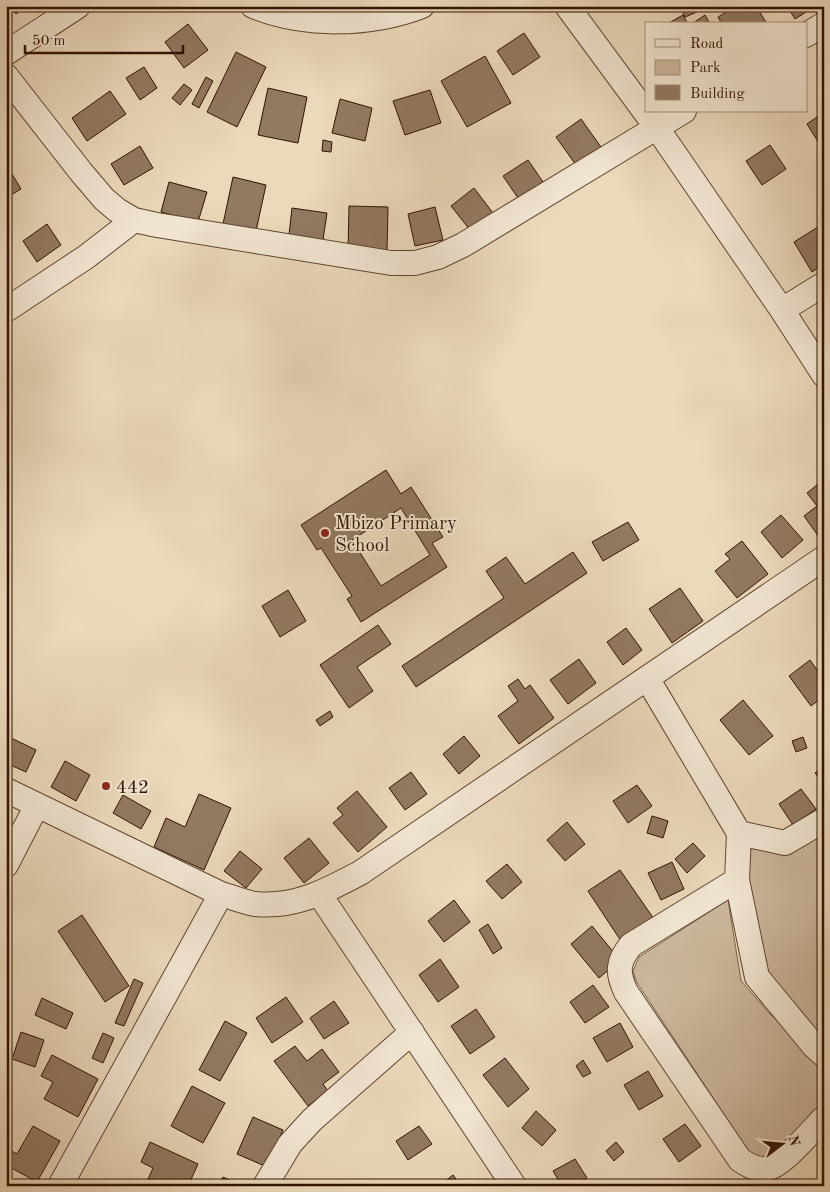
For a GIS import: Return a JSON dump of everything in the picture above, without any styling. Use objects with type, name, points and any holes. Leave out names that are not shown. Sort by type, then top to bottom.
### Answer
[{"type":"street","points":[[6,53],[78,6]]},
{"type":"street","points":[[253,6],[290,18],[326,22],[376,18],[407,12],[422,6]]},
{"type":"street","points":[[567,6],[645,111]]},
{"type":"street","points":[[808,34],[824,24]]},
{"type":"street","points":[[6,76],[104,199],[117,210],[134,220],[390,263],[415,263],[438,257],[463,245],[682,112]]},
{"type":"street","points":[[646,112],[782,310],[824,375]]},
{"type":"street","points":[[6,310],[86,257],[134,220]]},
{"type":"street","points":[[782,310],[824,284]]},
{"type":"street","points":[[6,790],[221,894],[254,904],[282,904],[320,894],[360,873],[824,558]]},
{"type":"street","points":[[648,678],[740,833],[737,880],[757,977],[814,1046],[824,1054]]},
{"type":"street","points":[[6,865],[37,805]]},
{"type":"street","points":[[740,833],[784,842],[824,820]]},
{"type":"street","points":[[737,880],[631,946],[624,954],[619,978],[626,992],[740,1160],[754,1168],[766,1169],[778,1164],[824,1118]]},
{"type":"street","points":[[60,1186],[221,894]]},
{"type":"street","points":[[320,894],[514,1186]]},
{"type":"street","points":[[266,1185],[290,1144],[312,1120],[412,1032]]},
{"type":"green space","points":[[824,828],[824,1042],[767,973],[747,879],[748,841]]},
{"type":"green space","points":[[728,900],[741,981],[769,1013],[824,1068],[824,1109],[778,1158],[764,1160],[750,1154],[636,981],[633,971],[639,957]]},
{"type":"building","points":[[10,6],[28,6],[16,14]]},
{"type":"building","points":[[694,6],[697,12],[685,17],[680,7]]},
{"type":"building","points":[[736,6],[756,6],[766,22],[721,22],[718,17]]},
{"type":"building","points":[[787,6],[814,6],[814,7],[795,19]]},
{"type":"building","points":[[683,15],[687,22],[671,22]]},
{"type":"building","points":[[705,15],[709,22],[694,22]]},
{"type":"building","points":[[188,24],[208,50],[184,68],[165,42]]},
{"type":"building","points":[[524,33],[540,57],[513,75],[497,51]]},
{"type":"building","points":[[236,52],[266,67],[237,127],[207,112]]},
{"type":"building","points":[[485,56],[511,103],[467,127],[441,81]]},
{"type":"building","points":[[144,67],[157,88],[140,100],[126,78]]},
{"type":"building","points":[[206,77],[213,81],[199,108],[192,104]]},
{"type":"building","points":[[184,84],[192,90],[180,105],[172,98]]},
{"type":"building","points":[[268,88],[307,97],[298,143],[258,135]]},
{"type":"building","points":[[430,90],[441,123],[405,135],[393,101]]},
{"type":"building","points":[[110,91],[126,114],[87,141],[72,118]]},
{"type":"building","points":[[340,99],[372,108],[365,141],[332,133]]},
{"type":"building","points":[[824,112],[824,147],[822,148],[807,124]]},
{"type":"building","points":[[581,119],[601,147],[576,165],[556,137]]},
{"type":"building","points":[[323,140],[332,142],[331,152],[322,151]]},
{"type":"building","points":[[770,145],[786,169],[762,185],[746,161]]},
{"type":"building","points":[[140,146],[153,168],[124,185],[111,164]]},
{"type":"building","points":[[528,160],[543,182],[518,198],[503,176]]},
{"type":"building","points":[[6,164],[21,189],[6,198]]},
{"type":"building","points":[[233,177],[266,185],[256,231],[223,224]]},
{"type":"building","points":[[169,182],[207,192],[198,222],[161,212]]},
{"type":"building","points":[[474,188],[496,217],[474,235],[451,206]]},
{"type":"building","points":[[349,206],[388,207],[387,252],[348,251]]},
{"type":"building","points":[[435,207],[443,240],[415,246],[408,214]]},
{"type":"building","points":[[292,208],[327,213],[323,240],[289,235]]},
{"type":"building","points":[[47,224],[61,245],[37,262],[23,241]]},
{"type":"building","points":[[818,227],[824,236],[824,264],[812,272],[794,242]]},
{"type":"building","points":[[386,470],[401,494],[411,487],[443,537],[432,543],[447,567],[361,622],[347,599],[352,596],[321,548],[317,550],[301,525]],"holes":[[[401,508],[430,555],[381,586],[352,540]]]},
{"type":"building","points":[[818,484],[824,491],[824,544],[804,516],[817,506],[807,493]]},
{"type":"building","points":[[781,515],[803,540],[782,558],[761,532]]},
{"type":"building","points":[[628,522],[639,540],[603,561],[592,542]]},
{"type":"building","points":[[742,541],[768,574],[737,598],[715,571],[730,559],[725,554]]},
{"type":"building","points":[[573,552],[587,573],[416,687],[402,666],[504,598],[486,571],[506,557],[525,584]]},
{"type":"building","points":[[680,588],[703,621],[672,643],[649,609]]},
{"type":"building","points":[[288,590],[306,621],[280,637],[262,606]]},
{"type":"building","points":[[378,625],[391,644],[357,667],[373,691],[349,708],[320,665]]},
{"type":"building","points":[[626,628],[642,650],[623,665],[607,642]]},
{"type":"building","points":[[579,659],[596,683],[568,704],[550,680]]},
{"type":"building","points":[[810,660],[824,680],[824,696],[811,706],[789,676]]},
{"type":"building","points":[[518,679],[525,689],[530,685],[554,718],[519,744],[498,716],[518,701],[508,686]]},
{"type":"building","points":[[743,700],[773,736],[749,755],[720,720]]},
{"type":"building","points":[[330,711],[333,717],[320,726],[316,720]]},
{"type":"building","points":[[464,736],[480,756],[459,774],[443,754]]},
{"type":"building","points":[[9,737],[36,750],[26,772],[6,763],[6,743]]},
{"type":"building","points":[[803,737],[807,748],[796,752],[792,741]]},
{"type":"building","points":[[65,761],[90,775],[76,801],[51,787]]},
{"type":"building","points":[[824,766],[824,783],[815,773]]},
{"type":"building","points":[[411,772],[427,794],[405,810],[389,788]]},
{"type":"building","points":[[637,785],[652,806],[628,823],[613,801]]},
{"type":"building","points":[[801,789],[816,809],[793,825],[779,804]]},
{"type":"building","points":[[357,791],[387,827],[358,852],[333,823],[343,815],[337,808]]},
{"type":"building","points":[[199,794],[231,808],[204,870],[154,847],[166,818],[185,827]]},
{"type":"building","points":[[123,795],[151,811],[141,829],[113,813]]},
{"type":"building","points":[[652,816],[668,821],[663,838],[647,833]]},
{"type":"building","points":[[567,822],[585,844],[565,861],[547,840]]},
{"type":"building","points":[[309,838],[329,863],[304,883],[284,858]]},
{"type":"building","points":[[693,843],[705,856],[687,873],[675,859]]},
{"type":"building","points":[[240,851],[262,869],[246,888],[224,871]]},
{"type":"building","points":[[672,862],[684,889],[661,900],[648,873]]},
{"type":"building","points":[[507,864],[522,882],[502,899],[486,881]]},
{"type":"building","points":[[620,870],[654,919],[621,941],[588,891]]},
{"type":"building","points":[[454,900],[470,922],[444,942],[428,921]]},
{"type":"building","points":[[82,915],[129,986],[105,1002],[58,931]]},
{"type":"building","points":[[488,924],[502,948],[493,954],[479,930]]},
{"type":"building","points":[[592,926],[620,960],[599,978],[571,944]]},
{"type":"building","points":[[440,959],[459,987],[438,1002],[419,975]]},
{"type":"building","points":[[134,979],[143,983],[124,1026],[115,1023]]},
{"type":"building","points":[[593,985],[609,1007],[585,1023],[570,1002]]},
{"type":"building","points":[[286,997],[303,1022],[272,1043],[256,1018]]},
{"type":"building","points":[[42,998],[73,1013],[66,1029],[35,1015]]},
{"type":"building","points":[[334,1001],[349,1023],[324,1039],[310,1018]]},
{"type":"building","points":[[476,1009],[495,1037],[470,1054],[451,1026]]},
{"type":"building","points":[[225,1021],[247,1033],[220,1081],[199,1070]]},
{"type":"building","points":[[620,1023],[633,1047],[607,1062],[593,1038]]},
{"type":"building","points":[[6,1030],[12,1032],[6,1044]]},
{"type":"building","points":[[21,1032],[44,1040],[35,1067],[12,1059]]},
{"type":"building","points":[[103,1033],[114,1038],[103,1063],[92,1058]]},
{"type":"building","points":[[295,1046],[307,1061],[322,1049],[339,1072],[323,1084],[328,1091],[308,1106],[274,1061]]},
{"type":"building","points":[[52,1055],[98,1079],[78,1117],[44,1099],[53,1082],[41,1076]]},
{"type":"building","points":[[505,1058],[529,1089],[508,1107],[483,1075]]},
{"type":"building","points":[[583,1060],[591,1073],[583,1077],[576,1066]]},
{"type":"building","points":[[648,1071],[663,1096],[639,1110],[624,1085]]},
{"type":"building","points":[[192,1086],[225,1103],[203,1143],[171,1126]]},
{"type":"building","points":[[536,1111],[556,1130],[542,1146],[522,1128]]},
{"type":"building","points":[[253,1117],[283,1130],[267,1167],[237,1154]]},
{"type":"building","points":[[685,1124],[701,1146],[679,1162],[663,1139]]},
{"type":"building","points":[[33,1126],[60,1141],[37,1182],[6,1165],[7,1148],[17,1154]]},
{"type":"building","points":[[419,1126],[432,1144],[408,1160],[396,1141]]},
{"type":"building","points":[[150,1142],[198,1164],[188,1186],[176,1184],[176,1186],[145,1186],[153,1168],[141,1162]]},
{"type":"building","points":[[616,1142],[624,1152],[614,1161],[606,1151]]},
{"type":"building","points":[[575,1159],[587,1178],[574,1186],[562,1186],[553,1171]]},
{"type":"building","points":[[453,1175],[461,1186],[439,1186]]},
{"type":"building","points":[[223,1177],[242,1186],[219,1186]]},
{"type":"place","name":"Mbizo Primary School","points":[[325,533]]},
{"type":"place","name":"442","points":[[106,786]]}]
